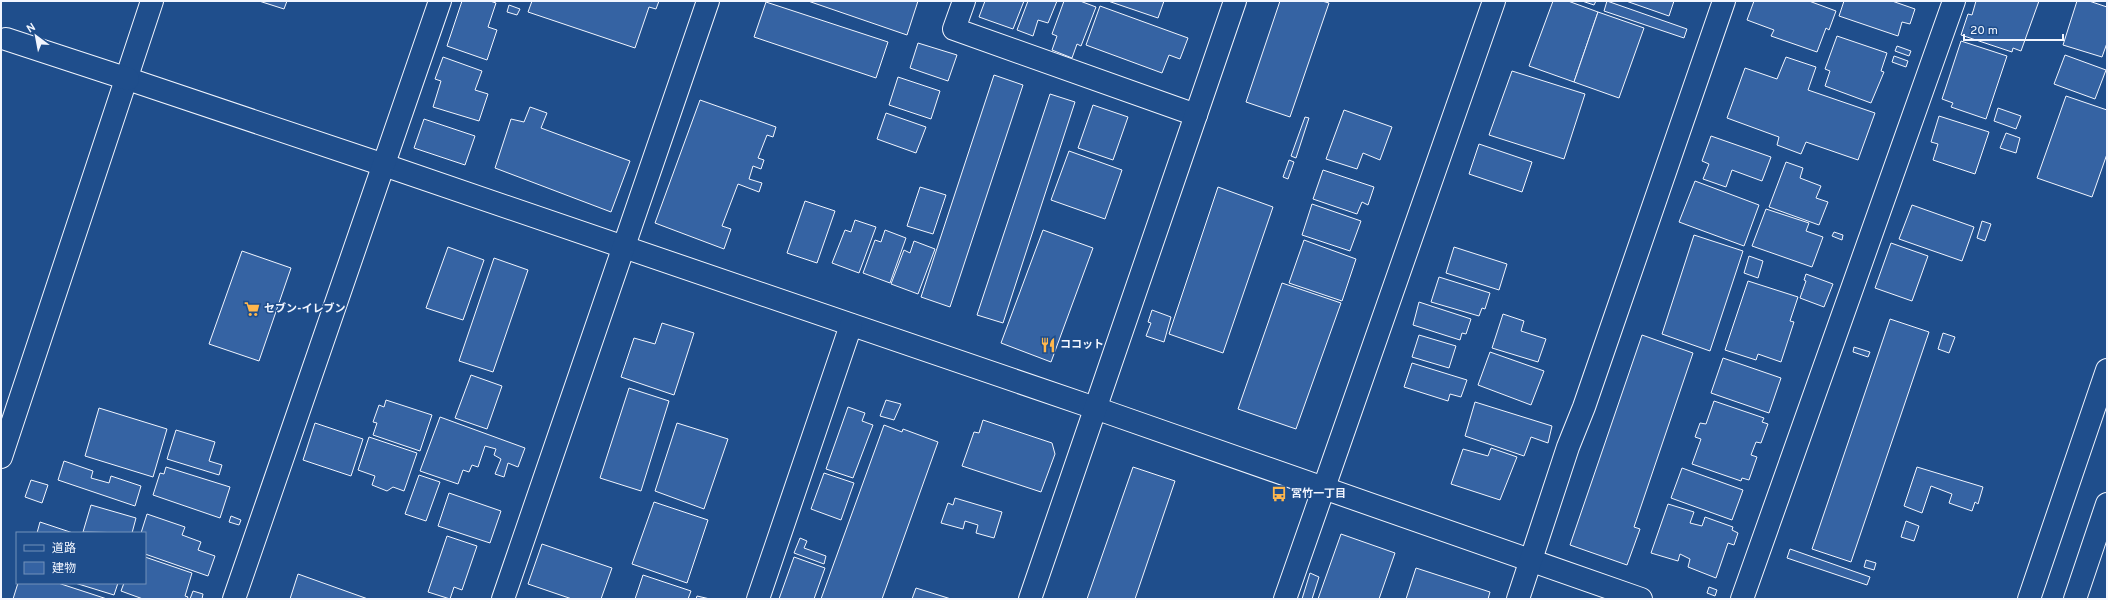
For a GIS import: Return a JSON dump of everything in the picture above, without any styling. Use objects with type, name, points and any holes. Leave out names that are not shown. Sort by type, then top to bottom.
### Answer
[{"type":"street","points":[[1,457],[128,79],[152,1]]},
{"type":"street","points":[[234,599],[440,1]]},
{"type":"street","points":[[503,599],[708,1]]},
{"type":"street","points":[[964,1],[954,29],[1196,114]]},
{"type":"street","points":[[1030,599],[1235,1]]},
{"type":"street","points":[[1285,599],[1494,1]]},
{"type":"street","points":[[1518,599],[1568,447],[1584,408],[1724,1]]},
{"type":"street","points":[[1742,599],[1954,1]]},
{"type":"street","points":[[6,39],[384,165],[1095,408],[1641,599]]},
{"type":"street","points":[[758,599],[851,325]]},
{"type":"street","points":[[2029,599],[2107,370]]},
{"type":"street","points":[[2075,599],[2107,504]]},
{"type":"building","points":[[259,1],[287,1],[284,9]]},
{"type":"building","points":[[462,1],[490,1],[496,3],[488,27],[497,30],[487,60],[447,46]]},
{"type":"building","points":[[532,1],[659,1],[656,9],[649,7],[635,48],[528,12]]},
{"type":"building","points":[[808,1],[918,1],[907,35]]},
{"type":"building","points":[[985,1],[1024,1],[1013,29],[979,17]]},
{"type":"building","points":[[1028,1],[1057,1],[1048,23],[1038,20],[1033,36],[1017,30]]},
{"type":"building","points":[[1064,1],[1080,1],[1096,7],[1081,46],[1077,44],[1072,58],[1052,50],[1057,36],[1052,34]]},
{"type":"building","points":[[1108,1],[1164,1],[1158,18]]},
{"type":"building","points":[[1280,1],[1322,1],[1329,3],[1290,117],[1246,102]]},
{"type":"building","points":[[1553,1],[1568,1],[1598,12],[1574,82],[1529,66]]},
{"type":"building","points":[[1582,1],[1596,1],[1594,5]]},
{"type":"building","points":[[1607,1],[1687,29],[1684,38],[1604,11]]},
{"type":"building","points":[[1626,1],[1674,1],[1669,16]]},
{"type":"building","points":[[1754,1],[1809,1],[1836,11],[1829,30],[1826,28],[1817,52],[1771,36],[1774,30],[1747,20]]},
{"type":"building","points":[[1844,1],[1892,1],[1915,9],[1910,24],[1902,22],[1898,36],[1839,16]]},
{"type":"building","points":[[1976,1],[2039,1],[2021,51],[2013,48],[2012,52],[1961,35],[1968,14],[1972,15]]},
{"type":"building","points":[[2077,1],[2089,1],[2107,7],[2107,43],[2102,57],[2063,45]]},
{"type":"building","points":[[766,2],[888,42],[876,78],[754,37]]},
{"type":"building","points":[[509,5],[520,9],[517,15],[507,12]]},
{"type":"building","points":[[1100,6],[1188,38],[1180,59],[1169,55],[1162,73],[1086,45]]},
{"type":"building","points":[[1598,12],[1644,28],[1619,98],[1574,82]]},
{"type":"building","points":[[1837,36],[1887,53],[1881,71],[1884,72],[1871,103],[1825,86],[1830,71],[1825,69]]},
{"type":"building","points":[[1961,41],[2007,56],[1986,119],[1951,107],[1953,103],[1942,99]]},
{"type":"building","points":[[918,43],[957,55],[948,81],[910,68]]},
{"type":"building","points":[[1897,46],[1911,51],[1909,56],[1895,51]]},
{"type":"building","points":[[2065,55],[2106,70],[2095,99],[2054,84]]},
{"type":"building","points":[[1894,56],[1908,61],[1906,67],[1892,62]]},
{"type":"building","points":[[443,57],[482,71],[475,90],[488,94],[479,121],[433,107],[441,81],[435,79]]},
{"type":"building","points":[[1786,57],[1816,67],[1808,90],[1875,113],[1858,160],[1806,142],[1801,154],[1777,145],[1779,137],[1727,118],[1745,68],[1777,79]]},
{"type":"building","points":[[1512,71],[1585,94],[1564,159],[1489,135]]},
{"type":"building","points":[[994,75],[1023,85],[950,307],[921,297]]},
{"type":"building","points":[[898,77],[940,91],[931,119],[889,105]]},
{"type":"building","points":[[1050,94],[1075,102],[1003,323],[977,315]]},
{"type":"building","points":[[2066,96],[2107,110],[2107,154],[2092,197],[2037,178]]},
{"type":"building","points":[[700,100],[776,127],[773,137],[767,135],[758,158],[764,160],[761,169],[753,166],[749,179],[762,183],[759,192],[738,184],[722,226],[731,229],[724,249],[655,223]]},
{"type":"building","points":[[1093,105],[1128,117],[1113,160],[1078,148]]},
{"type":"building","points":[[530,107],[547,113],[541,128],[630,161],[611,212],[495,168],[511,119],[524,122]]},
{"type":"building","points":[[1998,108],[2021,116],[2016,129],[1994,121]]},
{"type":"building","points":[[1344,110],[1392,127],[1380,160],[1363,153],[1357,169],[1326,159]]},
{"type":"building","points":[[886,113],[926,127],[916,153],[877,139]]},
{"type":"building","points":[[1939,116],[1989,132],[1975,174],[1933,160],[1938,144],[1931,142]]},
{"type":"building","points":[[1305,117],[1309,118],[1296,158],[1291,156]]},
{"type":"building","points":[[424,119],[475,136],[465,165],[414,148]]},
{"type":"building","points":[[2006,133],[2020,138],[2016,153],[2000,148]]},
{"type":"building","points":[[1711,136],[1771,157],[1762,181],[1732,170],[1726,187],[1703,179],[1709,164],[1702,161]]},
{"type":"building","points":[[1479,144],[1532,162],[1522,192],[1469,174]]},
{"type":"building","points":[[1069,151],[1122,170],[1105,219],[1051,200]]},
{"type":"building","points":[[1289,160],[1294,162],[1288,179],[1283,177]]},
{"type":"building","points":[[1786,162],[1803,168],[1800,178],[1821,186],[1816,198],[1828,202],[1819,225],[1769,207]]},
{"type":"building","points":[[1323,170],[1374,187],[1368,205],[1362,202],[1357,214],[1313,199]]},
{"type":"building","points":[[1695,181],[1759,205],[1744,246],[1679,222]]},
{"type":"building","points":[[920,187],[946,195],[933,234],[907,226]]},
{"type":"building","points":[[1218,187],[1273,207],[1223,353],[1169,334]]},
{"type":"building","points":[[805,201],[835,211],[817,263],[787,253]]},
{"type":"building","points":[[1312,204],[1361,221],[1350,251],[1302,235]]},
{"type":"building","points":[[1912,205],[1974,227],[1962,261],[1899,239]]},
{"type":"building","points":[[1766,209],[1809,223],[1806,231],[1823,237],[1812,267],[1752,246]]},
{"type":"building","points":[[855,220],[876,227],[859,273],[832,263],[845,230],[851,232]]},
{"type":"building","points":[[1982,221],[1991,224],[1985,241],[1977,238]]},
{"type":"building","points":[[885,230],[906,238],[890,283],[863,273],[875,240],[881,242]]},
{"type":"building","points":[[1043,230],[1093,248],[1051,362],[1001,343]]},
{"type":"building","points":[[1834,232],[1843,235],[1842,240],[1832,236]]},
{"type":"building","points":[[1694,235],[1743,251],[1710,351],[1662,334]]},
{"type":"building","points":[[1304,240],[1356,259],[1342,301],[1289,283]]},
{"type":"building","points":[[914,241],[935,249],[918,294],[891,284],[904,250],[910,253]]},
{"type":"building","points":[[1891,243],[1928,256],[1912,301],[1875,288]]},
{"type":"building","points":[[448,247],[484,260],[463,320],[426,308]]},
{"type":"building","points":[[1454,247],[1507,264],[1499,290],[1446,273]]},
{"type":"building","points":[[242,251],[291,268],[259,361],[209,344]]},
{"type":"building","points":[[1749,256],[1763,261],[1758,278],[1744,273]]},
{"type":"building","points":[[494,258],[528,270],[493,372],[459,361]]},
{"type":"building","points":[[1806,274],[1833,284],[1824,307],[1800,298],[1806,281],[1804,280]]},
{"type":"building","points":[[1439,277],[1490,293],[1485,309],[1482,308],[1479,316],[1431,302]]},
{"type":"building","points":[[1748,281],[1798,297],[1790,321],[1794,322],[1781,362],[1758,354],[1756,360],[1725,350]]},
{"type":"building","points":[[1282,283],[1341,303],[1296,429],[1238,409]]},
{"type":"building","points":[[1419,302],[1471,319],[1466,334],[1462,333],[1460,340],[1413,325]]},
{"type":"building","points":[[1152,310],[1171,317],[1164,342],[1146,336],[1151,323],[1148,322]]},
{"type":"building","points":[[1503,314],[1524,321],[1521,331],[1546,339],[1538,362],[1492,348]]},
{"type":"building","points":[[1890,319],[1929,332],[1851,562],[1812,549]]},
{"type":"building","points":[[662,323],[694,333],[674,395],[621,377],[634,338],[655,344]]},
{"type":"building","points":[[1943,333],[1955,337],[1949,353],[1938,349]]},
{"type":"building","points":[[1419,335],[1456,346],[1449,368],[1412,357]]},
{"type":"building","points":[[1642,335],[1693,353],[1634,527],[1640,529],[1627,565],[1570,545]]},
{"type":"building","points":[[1854,347],[1870,352],[1868,357],[1853,352]]},
{"type":"building","points":[[1490,352],[1544,371],[1531,405],[1478,385]]},
{"type":"building","points":[[1723,358],[1781,378],[1769,413],[1711,393]]},
{"type":"building","points":[[1412,363],[1467,380],[1461,397],[1450,394],[1448,401],[1404,387]]},
{"type":"building","points":[[471,375],[502,386],[487,429],[455,418]]},
{"type":"building","points":[[629,388],[669,401],[641,491],[600,478]]},
{"type":"building","points":[[386,400],[432,415],[420,451],[373,435],[377,423],[373,422],[379,405],[384,407]]},
{"type":"building","points":[[886,400],[901,404],[894,420],[880,416]]},
{"type":"building","points":[[1714,401],[1764,418],[1762,422],[1768,424],[1761,443],[1756,442],[1751,455],[1757,457],[1749,480],[1742,478],[1741,481],[1692,464],[1701,439],[1695,437],[1700,423],[1706,424]]},
{"type":"building","points":[[1475,402],[1552,426],[1548,443],[1531,437],[1524,456],[1465,436]]},
{"type":"building","points":[[848,407],[865,413],[862,421],[873,425],[853,478],[826,469]]},
{"type":"building","points":[[99,408],[167,429],[153,477],[85,456]]},
{"type":"building","points":[[440,417],[525,448],[518,467],[508,463],[504,477],[495,474],[501,459],[494,455],[496,449],[485,446],[478,467],[472,465],[469,472],[463,470],[458,484],[420,471]]},
{"type":"building","points":[[983,420],[1052,443],[1055,454],[1041,492],[962,466],[974,432],[979,433]]},
{"type":"building","points":[[315,423],[363,439],[351,476],[303,460]]},
{"type":"building","points":[[677,423],[728,439],[704,509],[655,491]]},
{"type":"building","points":[[884,425],[902,432],[903,429],[938,442],[882,599],[821,599]]},
{"type":"building","points":[[176,430],[215,442],[209,461],[222,465],[219,475],[167,459]]},
{"type":"building","points":[[369,437],[417,453],[404,491],[393,487],[387,491],[372,485],[375,476],[358,470]]},
{"type":"building","points":[[1491,448],[1517,457],[1500,500],[1451,484],[1463,449],[1488,456]]},
{"type":"building","points":[[64,461],[93,471],[91,478],[109,483],[111,476],[141,486],[135,506],[58,480]]},
{"type":"building","points":[[166,467],[230,487],[220,518],[153,495],[160,473],[164,474]]},
{"type":"building","points":[[1133,467],[1175,481],[1135,599],[1087,599]]},
{"type":"building","points":[[1917,467],[1983,487],[1978,504],[1975,502],[1972,511],[1949,503],[1952,494],[1931,486],[1922,513],[1904,506]]},
{"type":"building","points":[[1682,468],[1743,490],[1732,520],[1671,498]]},
{"type":"building","points":[[824,473],[854,483],[841,520],[811,509]]},
{"type":"building","points":[[419,475],[440,482],[426,521],[405,514]]},
{"type":"building","points":[[31,480],[48,485],[42,503],[25,497]]},
{"type":"building","points":[[449,493],[501,511],[490,543],[438,526]]},
{"type":"building","points":[[955,498],[1002,512],[994,538],[976,533],[978,525],[965,521],[963,529],[941,523],[948,503],[953,505]]},
{"type":"building","points":[[654,502],[708,520],[687,583],[632,564]]},
{"type":"building","points":[[1668,504],[1694,512],[1690,523],[1702,526],[1705,517],[1733,527],[1732,530],[1738,533],[1734,545],[1728,543],[1716,578],[1688,567],[1690,559],[1680,554],[1678,561],[1651,553]]},
{"type":"building","points":[[91,505],[136,518],[132,532],[83,532]]},
{"type":"building","points":[[147,514],[185,527],[182,535],[201,542],[198,550],[215,556],[208,576],[146,554],[146,532],[141,532]]},
{"type":"building","points":[[231,516],[241,520],[239,525],[229,522]]},
{"type":"building","points":[[1906,521],[1919,526],[1914,541],[1901,537]]},
{"type":"building","points":[[40,522],[70,532],[37,532]]},
{"type":"building","points":[[1341,534],[1395,553],[1379,599],[1318,599]]},
{"type":"building","points":[[447,536],[477,546],[462,590],[454,587],[450,599],[428,592]]},
{"type":"building","points":[[800,538],[807,541],[804,548],[826,556],[824,564],[794,553]]},
{"type":"building","points":[[542,544],[612,568],[601,599],[572,599],[528,584]]},
{"type":"building","points":[[1790,549],[1870,577],[1867,585],[1787,558]]},
{"type":"building","points":[[146,557],[192,573],[185,596],[188,597],[187,599],[143,599],[121,591],[124,584],[146,584]]},
{"type":"building","points":[[794,557],[825,568],[814,599],[779,599]]},
{"type":"building","points":[[1866,560],[1876,563],[1874,570],[1864,567]]},
{"type":"building","points":[[1416,568],[1490,592],[1488,599],[1406,599]]},
{"type":"building","points":[[1310,573],[1319,577],[1312,599],[1302,599]]},
{"type":"building","points":[[298,574],[368,599],[290,599]]},
{"type":"building","points":[[643,575],[691,591],[688,599],[635,599]]},
{"type":"building","points":[[18,584],[61,584],[107,599],[13,599]]},
{"type":"building","points":[[78,584],[118,584],[114,595]]},
{"type":"building","points":[[1709,587],[1717,590],[1715,596],[1707,593]]},
{"type":"building","points":[[916,588],[951,599],[912,599]]},
{"type":"building","points":[[193,591],[203,594],[202,599],[190,599]]},
{"type":"building","points":[[697,596],[710,599],[696,599]]},
{"type":"place","name":"セブン-イレブン","points":[[252,309]]},
{"type":"place","name":"ココット","points":[[1048,345]]},
{"type":"place","name":"宮竹一丁目","points":[[1279,494]]}]
